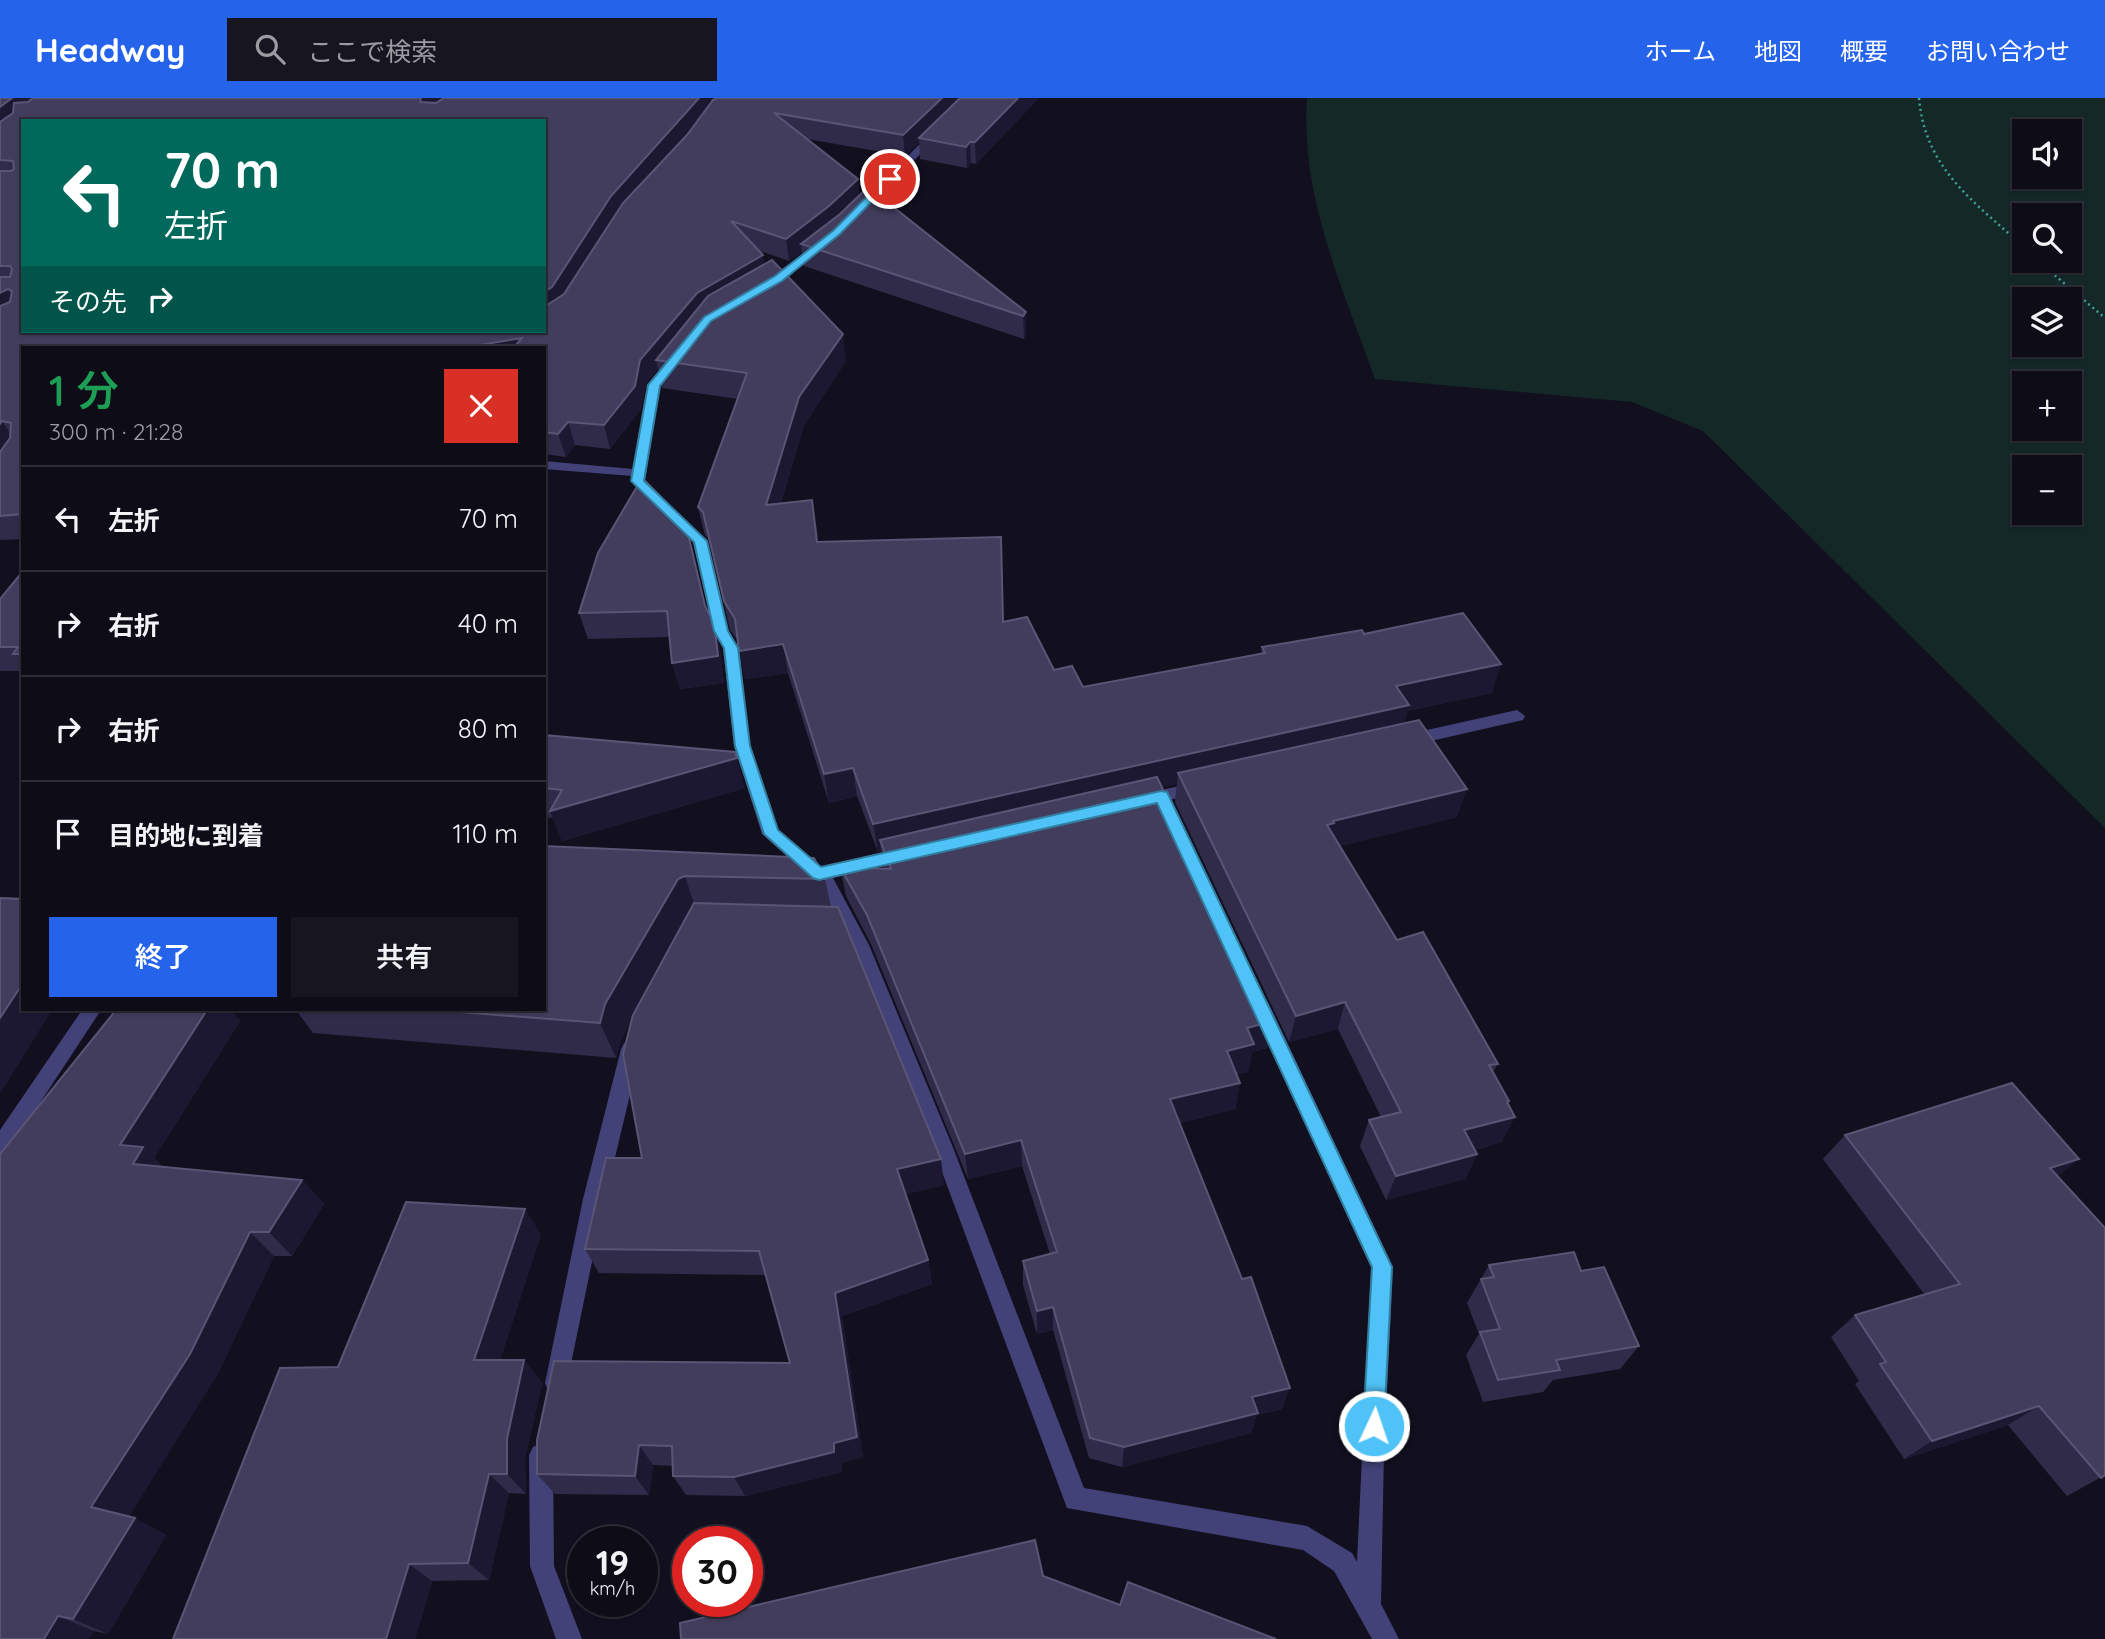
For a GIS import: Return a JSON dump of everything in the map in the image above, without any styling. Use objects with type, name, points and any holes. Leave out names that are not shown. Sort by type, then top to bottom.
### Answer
[{"type":"street","points":[[846,222],[941,128]]},
{"type":"street","points":[[755,292],[778,278],[827,240]]},
{"type":"street","points":[[685,347],[654,385],[638,481],[700,541],[721,631],[731,648],[742,746],[771,834],[825,880],[850,927],[943,1145],[1076,1499],[1307,1538],[1343,1562],[1386,1639]]},
{"type":"street","points":[[546,465],[638,472]]},
{"type":"street","points":[[1398,743],[1517,716]]},
{"type":"street","points":[[1122,805],[1214,784]]},
{"type":"street","points":[[1161,796],[1173,821]]},
{"type":"street","points":[[819,874],[924,850]]},
{"type":"street","points":[[824,926],[850,927]]},
{"type":"street","points":[[1254,994],[1382,1267],[1372,1452],[1368,1608]]},
{"type":"street","points":[[0,1147],[91,1011]]},
{"type":"street","points":[[551,1408],[594,1199],[633,1041],[639,1029]]},
{"type":"street","points":[[545,1434],[540,1460],[542,1566],[569,1639]]},
{"type":"path","points":[[1919,98],[1924,137],[1939,166],[2012,236]]},
{"type":"path","points":[[2052,273],[2105,317]]},
{"type":"green space","points":[[1307,98],[2105,98],[2105,828],[1703,431],[1632,402],[1375,379],[1326,242],[1310,171]]},
{"type":"building","points":[[0,98],[12,98],[0,107]]},
{"type":"building","points":[[33,98],[421,98],[420,102],[436,103],[444,98],[699,98],[611,196],[552,287],[546,291],[546,119],[21,119],[21,333],[546,333],[546,306],[564,294],[623,203],[687,135],[713,100],[942,98],[903,135],[774,113],[858,179],[829,206],[786,239],[731,221],[763,255],[697,293],[640,360],[635,386],[604,425],[568,422],[558,434],[546,432],[546,346],[515,346],[522,338],[474,346],[21,346],[21,514],[0,516],[0,452],[10,438],[11,423],[2,421],[0,424],[0,306],[10,302],[12,291],[8,289],[0,293],[0,277],[10,277],[12,269],[10,266],[0,266],[0,171],[14,169],[13,161],[0,160],[0,122],[13,113],[14,103],[28,102]]},
{"type":"building","points":[[960,98],[1018,98],[975,142],[970,142],[966,147],[919,138]]},
{"type":"building","points":[[868,187],[1026,312],[1023,316],[801,244],[840,214]]},
{"type":"building","points":[[772,260],[843,334],[799,397],[766,505],[812,500],[817,542],[1001,537],[1003,622],[1027,617],[1054,670],[1072,666],[1083,687],[1265,653],[1262,647],[1362,630],[1364,634],[1463,613],[1501,664],[1396,686],[1409,705],[873,824],[853,768],[824,774],[783,644],[739,651],[735,619],[724,601],[703,512],[698,507],[747,373],[656,360],[708,296]]},
{"type":"building","points":[[642,478],[685,521],[705,606],[714,623],[718,656],[672,663],[667,611],[579,613],[598,553]]},
{"type":"building","points":[[21,573],[21,654],[13,654],[18,647],[0,647],[0,599]]},
{"type":"building","points":[[1419,720],[1467,789],[1333,821],[1334,823],[1327,825],[1397,940],[1423,932],[1498,1064],[1489,1065],[1515,1117],[1464,1130],[1477,1154],[1396,1176],[1369,1120],[1401,1112],[1345,1002],[1296,1016],[1178,773]]},
{"type":"building","points":[[546,735],[735,752],[737,758],[550,811],[562,790],[546,788]]},
{"type":"building","points":[[1157,777],[1273,1021],[1247,1028],[1254,1044],[1227,1051],[1240,1083],[1170,1099],[1242,1279],[1251,1277],[1290,1388],[1252,1397],[1258,1413],[1124,1447],[1090,1438],[1053,1307],[1037,1311],[1023,1261],[1057,1252],[1021,1140],[965,1154],[867,915],[840,867],[891,869],[880,840]]},
{"type":"building","points":[[546,846],[814,858],[825,879],[685,876],[678,879],[605,1004],[600,1023],[447,1011],[546,1011]]},
{"type":"building","points":[[0,898],[21,899],[21,986],[0,1018]]},
{"type":"building","points":[[694,903],[838,907],[941,1159],[897,1169],[928,1260],[835,1293],[857,1437],[834,1443],[834,1452],[734,1477],[673,1476],[672,1446],[639,1445],[635,1476],[537,1474],[537,1440],[554,1361],[790,1363],[759,1251],[585,1249],[606,1158],[642,1158],[623,1054],[633,1015]]},
{"type":"building","points":[[115,1011],[206,1011],[120,1145],[143,1147],[133,1164],[302,1180],[269,1232],[250,1232],[190,1354],[91,1507],[135,1518],[73,1619],[58,1616],[44,1639],[0,1639],[0,1154]]},
{"type":"building","points":[[2012,1083],[2079,1159],[2050,1168],[2105,1228],[2105,1475],[2101,1478],[2039,1406],[1932,1441],[1880,1364],[1886,1362],[1855,1315],[1960,1284],[1845,1135]]},
{"type":"building","points":[[406,1202],[525,1209],[474,1360],[524,1360],[507,1439],[507,1474],[489,1474],[468,1563],[409,1564],[386,1639],[173,1639],[280,1368],[338,1367]]},
{"type":"building","points":[[1574,1252],[1581,1271],[1604,1267],[1639,1346],[1556,1360],[1560,1370],[1498,1380],[1480,1332],[1500,1329],[1481,1279],[1494,1277],[1489,1265]]},
{"type":"building","points":[[1035,1540],[1043,1576],[1120,1605],[1128,1582],[1276,1639],[681,1639],[680,1623],[706,1617],[763,1617],[763,1604]]},
{"type":"route","points":[[890,179],[837,232],[778,278],[708,319],[654,385],[638,472],[638,481],[700,541],[721,631],[731,648],[742,746],[771,834],[819,874],[1161,796],[1382,1267],[1374,1426]]}]
